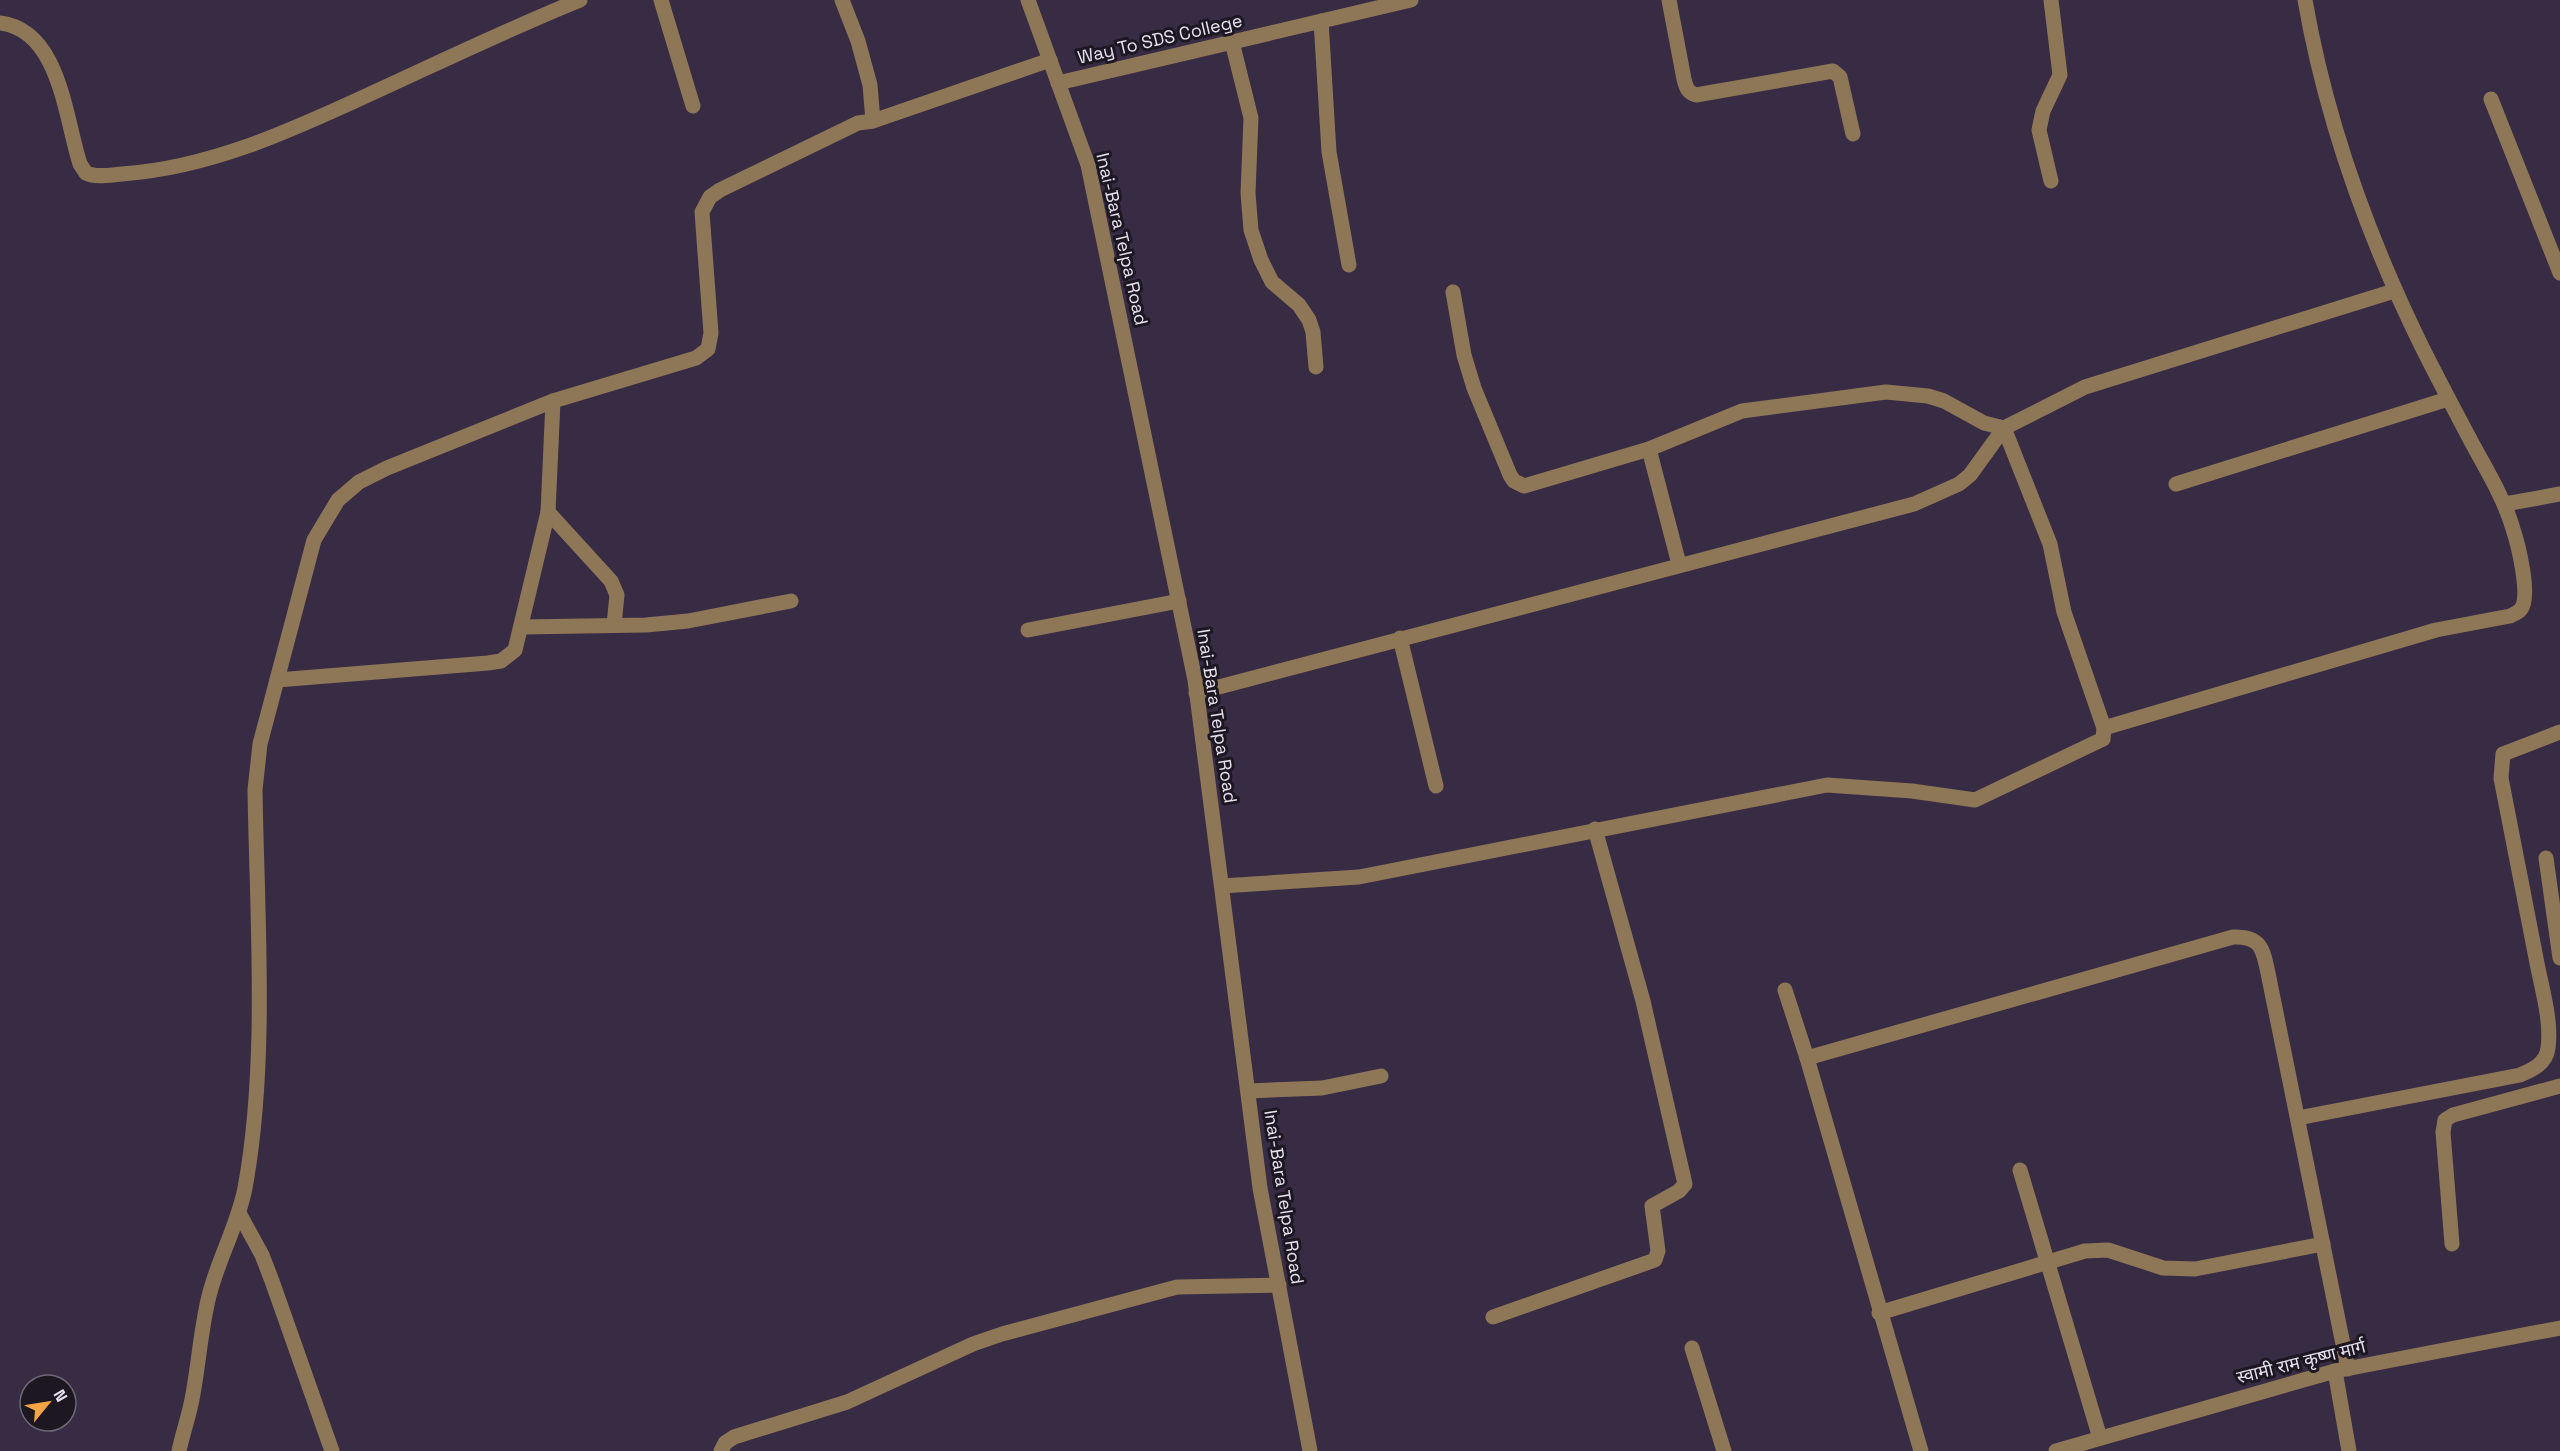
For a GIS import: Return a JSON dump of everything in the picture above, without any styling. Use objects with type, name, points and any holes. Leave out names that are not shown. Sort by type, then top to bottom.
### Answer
[{"type":"street","points":[[0,23],[25,30],[39,43],[49,60],[59,86],[80,164],[89,175],[101,176],[174,168],[222,155],[297,128],[580,0]]},
{"type":"street","points":[[662,0],[693,106]]},
{"type":"street","points":[[842,0],[858,41],[870,85],[873,121]]},
{"type":"street","name":"Inai-Bara Telpa Road","points":[[1028,0],[1088,165],[1179,601],[1196,693],[1260,1188],[1310,1451]]},
{"type":"street","name":"Way To SDS College","points":[[1058,83],[1321,21],[1359,6],[1411,0]]},
{"type":"street","points":[[1669,0],[1684,79],[1687,90],[1691,93],[1833,71],[1840,77],[1853,134]]},
{"type":"street","points":[[2051,0],[2060,75],[2043,111],[2039,130],[2051,181]]},
{"type":"street","points":[[2104,728],[2436,630],[2510,616],[2517,613],[2523,606],[2524,583],[2520,556],[2505,504],[2448,399],[2394,291],[2362,212],[2312,43],[2305,0]]},
{"type":"street","points":[[1321,21],[1329,152],[1350,265]]},
{"type":"street","points":[[1232,42],[1251,118],[1248,193],[1251,230],[1261,260],[1272,282],[1299,305],[1309,320],[1313,332],[1316,367]]},
{"type":"street","points":[[178,1451],[193,1396],[208,1298],[215,1273],[239,1213],[245,1188],[256,1092],[258,1016],[255,790],[260,744],[314,540],[338,500],[359,482],[387,468],[553,401],[696,358],[708,349],[711,333],[702,212],[705,204],[720,190],[858,123],[873,121],[1050,60]]},
{"type":"street","points":[[2491,99],[2560,273]]},
{"type":"street","points":[[1196,693],[1914,504],[1959,484],[1970,475],[2004,428],[2085,387],[2394,291]]},
{"type":"street","points":[[1453,292],[1464,355],[1474,388],[1514,481],[1524,486],[1649,449],[1742,411],[1886,392],[1944,400],[1984,423],[2004,428]]},
{"type":"street","points":[[2176,484],[2448,399]]},
{"type":"street","points":[[277,680],[501,661],[515,650],[548,512],[553,401]]},
{"type":"street","points":[[1222,886],[1359,877],[1827,784],[1912,791],[1975,801],[2103,739],[2104,728],[2064,612],[2050,544],[2004,428]]},
{"type":"street","points":[[1649,449],[1679,564]]},
{"type":"street","points":[[2505,504],[2560,494]]},
{"type":"street","points":[[548,512],[611,581],[617,594],[614,625]]},
{"type":"street","points":[[522,627],[688,621],[791,601]]},
{"type":"street","points":[[1028,630],[1179,601]]},
{"type":"street","points":[[1400,638],[1436,786]]},
{"type":"street","points":[[2298,1119],[2520,1075],[2532,1070],[2546,1057],[2548,1030],[2542,991],[2501,778],[2503,754],[2560,732]]},
{"type":"street","points":[[1493,1317],[1655,1260],[1658,1251],[1652,1206],[1683,1189],[1685,1184],[1643,1001],[1595,829]]},
{"type":"street","points":[[2546,858],[2560,958]]},
{"type":"street","points":[[1807,1058],[2233,937],[2254,940],[2260,946],[2264,956],[2323,1244],[2341,1370],[2349,1451]]},
{"type":"street","points":[[1785,990],[1807,1058],[1879,1313],[1921,1451]]},
{"type":"street","points":[[1248,1091],[1322,1088],[1381,1076]]},
{"type":"street","points":[[2452,1244],[2443,1132],[2445,1120],[2453,1115],[2560,1086]]},
{"type":"street","points":[[2020,1170],[2100,1438]]},
{"type":"street","points":[[239,1213],[273,1281],[332,1451]]},
{"type":"street","points":[[1879,1313],[2047,1260],[2085,1251],[2108,1250],[2163,1268],[2195,1269],[2323,1244]]},
{"type":"street","points":[[721,1451],[725,1443],[734,1437],[847,1402],[974,1344],[1002,1334],[1177,1287],[1279,1285]]},
{"type":"street","name":"स्वामी राम कृष्ण मार्ग","points":[[2056,1451],[2341,1370],[2560,1328]]},
{"type":"street","points":[[1692,1348],[1724,1451]]}]
